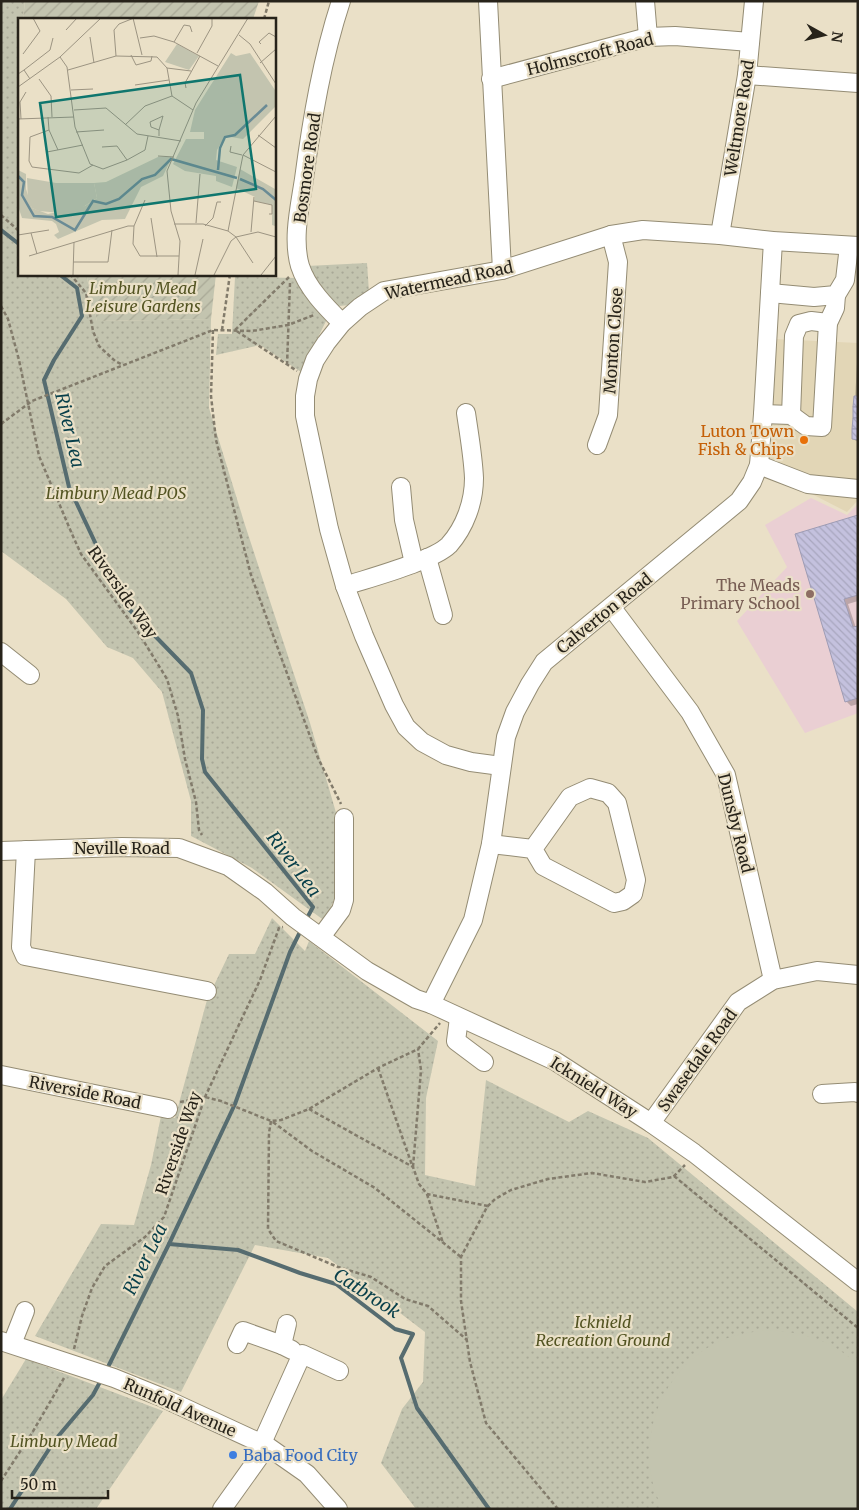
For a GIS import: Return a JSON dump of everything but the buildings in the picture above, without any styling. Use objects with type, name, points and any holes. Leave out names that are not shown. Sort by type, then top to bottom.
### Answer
[{"type":"street","name":"Bosmore Road","points":[[341,1],[331,31],[312,120],[299,212],[297,243],[300,265],[306,279],[327,308],[342,323]]},
{"type":"street","points":[[488,1],[502,270]]},
{"type":"street","points":[[645,1],[648,37]]},
{"type":"street","name":"Weltmore Road","points":[[720,235],[746,75],[754,1]]},
{"type":"street","name":"Holmscroft Road","points":[[491,79],[648,37],[675,36],[750,42]]},
{"type":"street","points":[[746,75],[858,83]]},
{"type":"street","name":"Watermead Road","points":[[501,766],[471,762],[446,755],[422,742],[406,727],[394,705],[345,586],[329,529],[305,416],[305,396],[308,379],[315,360],[326,343],[342,323],[360,307],[384,291],[502,270],[611,235],[643,230],[720,235],[773,242],[854,246]]},
{"type":"street","name":"Monton Close","points":[[597,445],[608,415],[618,262],[611,235]]},
{"type":"street","name":"Calverton Road","points":[[431,1004],[473,920],[491,844],[506,737],[515,712],[530,684],[544,662],[612,608],[739,501],[752,482],[759,465],[773,242]]},
{"type":"street","points":[[763,414],[791,415],[806,426],[822,427],[828,323],[835,308],[836,295],[845,280],[854,246]]},
{"type":"street","points":[[770,293],[814,297],[836,295]]},
{"type":"street","points":[[791,415],[794,336],[799,324],[811,321],[828,323]]},
{"type":"street","points":[[345,586],[421,561],[448,546],[463,526],[472,501],[474,478],[466,412]]},
{"type":"street","points":[[759,465],[802,482],[820,486],[858,489]]},
{"type":"street","points":[[401,487],[404,520],[443,615]]},
{"type":"street","name":"Dunsby Road","points":[[612,608],[690,712],[726,776],[773,980]]},
{"type":"street","points":[[1,652],[30,676]]},
{"type":"street","points":[[590,788],[608,793],[617,803],[634,870],[636,880],[633,894],[623,901],[614,903],[543,866],[533,849],[570,797],[590,788]]},
{"type":"street","points":[[302,927],[341,910],[344,900],[344,818]]},
{"type":"street","points":[[491,844],[533,849]]},
{"type":"street","name":"Neville Road","points":[[1,851],[122,847],[179,848],[228,866],[266,892],[302,927]]},
{"type":"street","points":[[26,850],[21,947],[25,956],[207,991]]},
{"type":"street","name":"Icknield Way","points":[[302,927],[367,971],[416,999],[431,1004],[555,1062],[694,1153],[858,1282]]},
{"type":"street","name":"Swasedale Road","points":[[651,1124],[738,1002],[773,980],[817,971],[858,975]]},
{"type":"street","points":[[455,1015],[456,1041],[484,1062]]},
{"type":"street","name":"Riverside Road","points":[[1,1075],[168,1109]]},
{"type":"street","points":[[822,1094],[858,1093]]},
{"type":"street","points":[[7,1342],[25,1311]]},
{"type":"street","points":[[282,1345],[286,1324]]},
{"type":"street","points":[[237,1344],[243,1331],[282,1345],[339,1371]]},
{"type":"street","name":"Runfold Avenue","points":[[7,1342],[114,1378],[161,1397],[264,1444],[307,1474],[338,1509]]},
{"type":"street","points":[[222,1509],[264,1444],[302,1354]]},
{"type":"path","points":[[264,18],[269,1]]},
{"type":"path","points":[[1,215],[18,230]]},
{"type":"path","points":[[235,330],[291,274],[288,365]]},
{"type":"path","points":[[71,275],[86,293],[93,331],[99,346],[115,361],[124,365]]},
{"type":"path","points":[[222,330],[230,275]]},
{"type":"path","name":"Riverside Way","points":[[1,306],[8,319],[17,352],[39,456],[81,554],[138,632],[167,679],[178,716],[185,759],[196,802],[199,830],[202,835]]},
{"type":"path","points":[[1,424],[32,401],[213,330],[252,331],[288,325],[327,308]]},
{"type":"path","points":[[213,330],[211,396],[216,440],[251,575],[318,758],[341,801],[344,818]]},
{"type":"path","points":[[235,330],[308,379]]},
{"type":"path","name":"Riverside Way","points":[[73,1353],[82,1316],[92,1288],[105,1266],[145,1237],[164,1218],[205,1097],[260,980],[280,928],[302,927]]},
{"type":"path","points":[[271,1121],[281,1120],[309,1109],[378,1068],[418,1049],[455,1015]]},
{"type":"path","points":[[413,1167],[421,1070],[418,1049]]},
{"type":"path","points":[[378,1068],[419,1184],[427,1194],[443,1243]]},
{"type":"path","points":[[168,1109],[176,1102],[205,1097],[221,1101],[271,1121],[312,1151],[375,1188],[461,1257]]},
{"type":"path","points":[[309,1109],[413,1167]]},
{"type":"path","points":[[271,1121],[269,1133],[268,1230],[276,1241],[338,1267],[371,1277],[405,1299],[428,1306],[467,1340]]},
{"type":"path","points":[[558,1509],[486,1423],[470,1362],[461,1301],[461,1257],[488,1206],[495,1199],[511,1190],[548,1180],[592,1173],[645,1182],[674,1176],[687,1163]]},
{"type":"path","points":[[674,1176],[858,1328]]},
{"type":"path","points":[[427,1194],[488,1206]]},
{"type":"path","points":[[1,1481],[32,1433],[67,1371]]},
{"type":"shaded area","points":[[774,339],[858,343],[858,500],[847,512],[765,470]]},
{"type":"shaded area","name":"The Meads Primary School","points":[[811,498],[847,515],[858,504],[858,713],[805,733],[737,621],[787,567],[765,525]]},
{"type":"green space","name":"Limbury Mead POS","points":[[1,1],[25,1],[23,18],[18,18],[18,275],[86,275],[97,321],[211,319],[209,408],[310,723],[337,816],[338,890],[325,921],[252,868],[191,836],[191,801],[162,692],[133,658],[107,647],[66,599],[1,551]]},
{"type":"green space","points":[[25,1],[259,1],[253,18],[23,18]]},
{"type":"green space","points":[[367,263],[369,292],[351,305],[338,306],[318,287],[307,266]]},
{"type":"green space","name":"Limbury Mead Leisure Gardens","points":[[86,275],[216,275],[211,319],[97,321]]},
{"type":"green space","points":[[235,277],[298,278],[328,317],[301,372],[260,345],[216,355],[218,334],[232,334]]},
{"type":"green space","name":"Icknield Recreation Ground","points":[[272,918],[305,951],[309,941],[438,1041],[426,1098],[425,1175],[475,1186],[486,1080],[569,1122],[588,1111],[648,1138],[858,1312],[858,1509],[416,1509],[381,1463],[402,1409],[423,1382],[425,1332],[328,1258],[255,1245],[181,1392],[35,1336],[101,1224],[134,1225],[151,1165],[161,1116],[175,1118],[207,1000],[229,954],[255,954]]},
{"type":"green space","points":[[768,1330],[805,1335],[817,1339],[839,1350],[858,1366],[858,1509],[663,1509],[653,1486],[649,1461],[651,1436],[657,1412],[667,1389],[682,1369],[701,1352],[728,1338]]},
{"type":"green space","name":"Limbury Mead","points":[[26,1359],[163,1411],[96,1509],[1,1509],[1,1400]]},
{"type":"waterway","name":"River Lea","points":[[1,230],[18,243]]},
{"type":"waterway","name":"River Lea","points":[[60,275],[77,288],[82,316],[54,360],[44,380],[69,487],[124,604],[191,673],[203,710],[202,759],[205,772],[313,907],[306,920]]},
{"type":"waterway","name":"River Lea","points":[[107,1369],[235,1104],[290,952],[302,928]]},
{"type":"waterway","name":"Catbrook","points":[[169,1244],[238,1250],[336,1284],[395,1329],[413,1334],[401,1358],[417,1408],[489,1509]]},
{"type":"waterway","name":"River Lea","points":[[10,1509],[55,1440],[93,1395],[101,1380]]},
{"type":"place","name":"Luton Town Fish & Chips","points":[[804,440]]},
{"type":"place","name":"The Meads Primary School","points":[[810,594]]},
{"type":"place","name":"Baba Food City","points":[[233,1455]]}]
